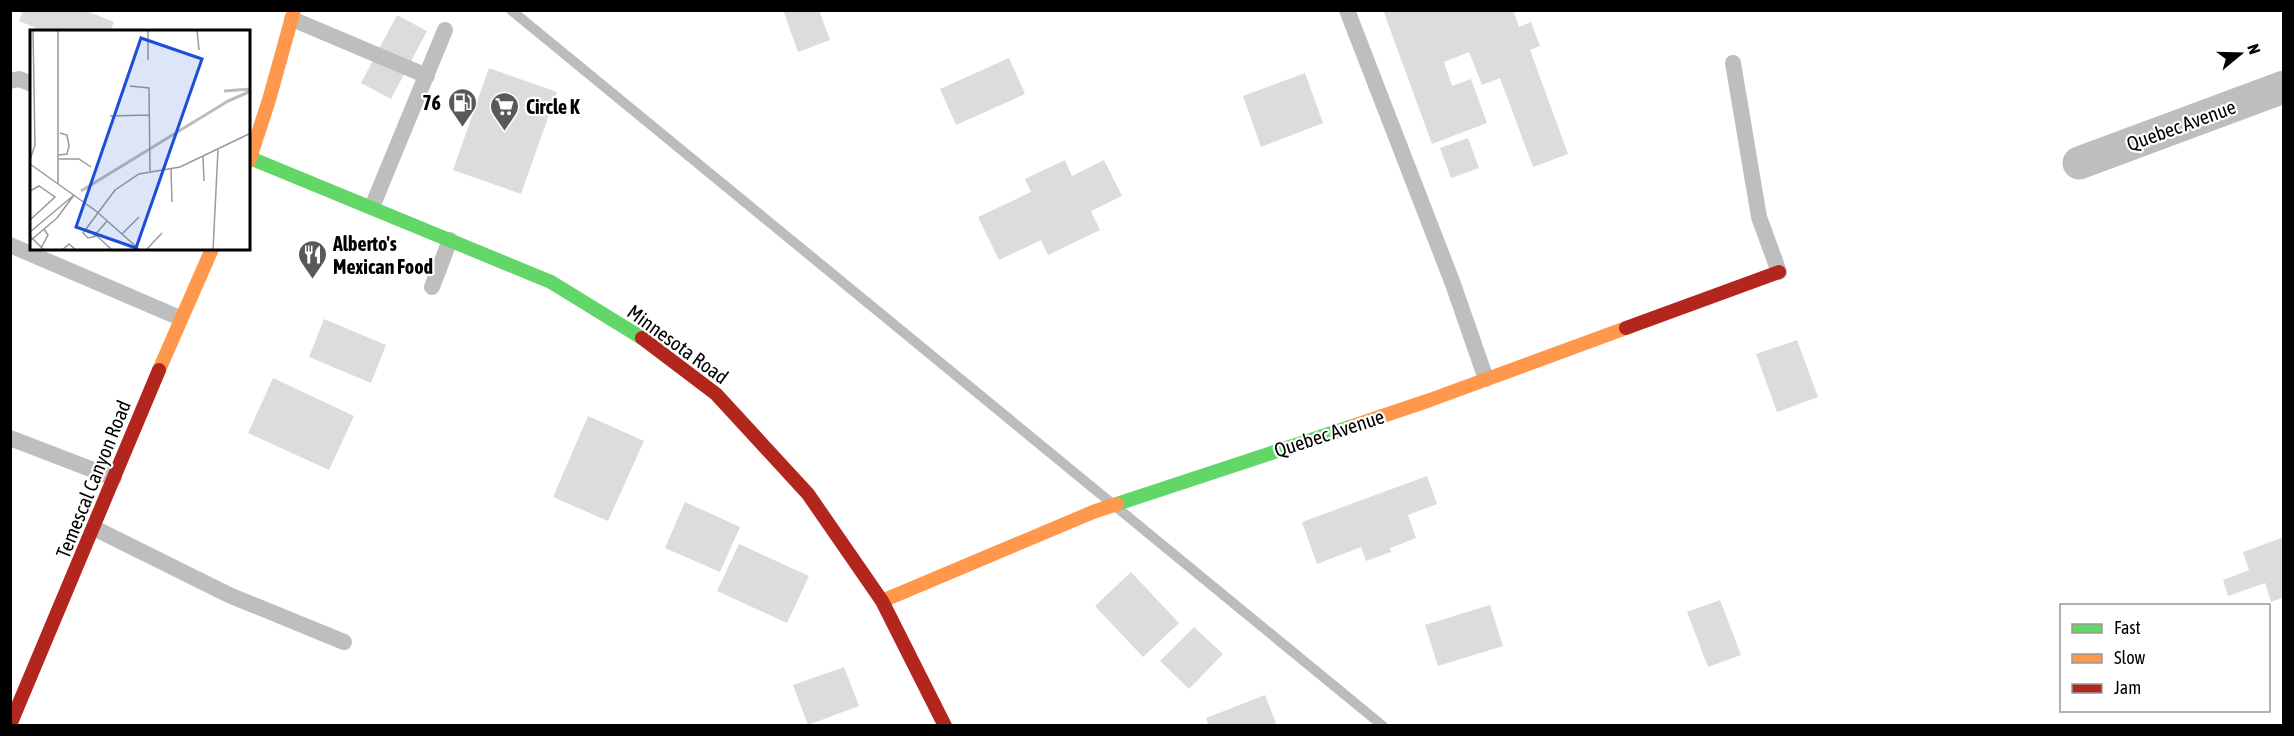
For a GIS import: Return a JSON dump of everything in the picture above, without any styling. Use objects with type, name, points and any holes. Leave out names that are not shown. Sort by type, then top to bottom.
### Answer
[{"type":"street","points":[[250,156],[269,100],[293,15]]},
{"type":"street","name":"Quebec Avenue","points":[[2079,162],[2283,87]]},
{"type":"street","name":"Minnesota Road","points":[[250,159],[372,207],[550,282],[635,333],[716,394],[808,494],[882,601],[945,726]]},
{"type":"street","name":"Temescal Canyon Road","points":[[10,724],[180,318],[212,250]]},
{"type":"street","name":"Quebec Avenue","points":[[882,601],[1141,494],[1408,407],[1779,272]]},
{"type":"lane","points":[[1347,10],[1453,284],[1486,379]]},
{"type":"lane","points":[[293,15],[427,76]]},
{"type":"lane","points":[[372,207],[446,30]]},
{"type":"lane","points":[[1733,63],[1759,217],[1779,272]]},
{"type":"lane","points":[[10,81],[19,79],[30,83]]},
{"type":"lane","points":[[432,287],[450,240]]},
{"type":"lane","points":[[10,245],[180,318]]},
{"type":"lane","points":[[10,438],[114,478]]},
{"type":"lane","points":[[94,528],[229,595],[344,642]]},
{"type":"lane","points":[[10,672],[29,680]]},
{"type":"building","points":[[23,10],[84,10],[114,22],[111,30],[41,30],[19,21]]},
{"type":"building","points":[[783,10],[819,10],[830,40],[798,52]]},
{"type":"building","points":[[1383,10],[1513,10],[1519,27],[1531,22],[1540,46],[1530,50],[1568,154],[1533,167],[1500,78],[1482,85],[1469,52],[1444,62],[1452,86],[1471,79],[1487,123],[1432,144]]},
{"type":"building","points":[[397,15],[427,31],[391,99],[361,83]]},
{"type":"building","points":[[1009,58],[1025,94],[956,125],[940,89]]},
{"type":"building","name":"Circle K","points":[[489,68],[557,92],[521,194],[453,170]]},
{"type":"building","points":[[1305,73],[1323,123],[1261,147],[1243,96]]},
{"type":"building","points":[[1468,138],[1479,168],[1451,178],[1440,148]]},
{"type":"building","points":[[1065,160],[1072,176],[1104,160],[1122,196],[1091,211],[1100,230],[1048,255],[1041,240],[999,260],[978,217],[1031,192],[1025,179]]},
{"type":"building","points":[[324,319],[386,345],[371,383],[309,357]]},
{"type":"building","points":[[1797,340],[1818,397],[1777,412],[1756,354]]},
{"type":"building","points":[[273,378],[354,416],[329,470],[248,433]]},
{"type":"building","points":[[588,416],[644,441],[608,521],[553,497]]},
{"type":"building","points":[[1427,476],[1437,504],[1408,515],[1416,538],[1390,548],[1391,552],[1366,561],[1361,547],[1317,564],[1302,522]]},
{"type":"building","points":[[685,502],[740,527],[720,572],[665,548]]},
{"type":"building","points":[[2284,537],[2284,597],[2271,602],[2265,583],[2228,596],[2223,580],[2249,570],[2243,552]]},
{"type":"building","points":[[739,544],[809,576],[787,623],[717,591]]},
{"type":"building","points":[[1131,572],[1179,623],[1143,657],[1095,606]]},
{"type":"building","points":[[1720,600],[1741,655],[1708,667],[1687,612]]},
{"type":"building","points":[[1490,605],[1503,646],[1438,666],[1425,625]]},
{"type":"building","points":[[1194,627],[1223,654],[1189,689],[1160,661]]},
{"type":"building","points":[[844,667],[859,706],[808,725],[793,685]]},
{"type":"building","points":[[1265,695],[1277,726],[1209,726],[1206,718]]},
{"type":"waterway","points":[[511,10],[1383,726]]},
{"type":"traffic: fast","points":[[250,158],[551,282],[642,338]]},
{"type":"traffic: fast","points":[[1117,504],[1353,426]]},
{"type":"traffic: slow","points":[[250,158],[294,10]]},
{"type":"traffic: slow","points":[[159,370],[212,250]]},
{"type":"traffic: slow","points":[[1353,426],[1626,328]]},
{"type":"traffic: slow","points":[[882,601],[1117,504]]},
{"type":"traffic: jam","points":[[1626,328],[1779,272]]},
{"type":"traffic: jam","points":[[642,338],[716,394],[808,494],[882,601],[945,726]]},
{"type":"traffic: jam","points":[[10,725],[159,370]]},
{"type":"place","name":"76","points":[[462,128]]},
{"type":"place","name":"Circle K","points":[[505,132]]},
{"type":"place","name":"Alberto's Mexican Food","points":[[312,280]]}]
